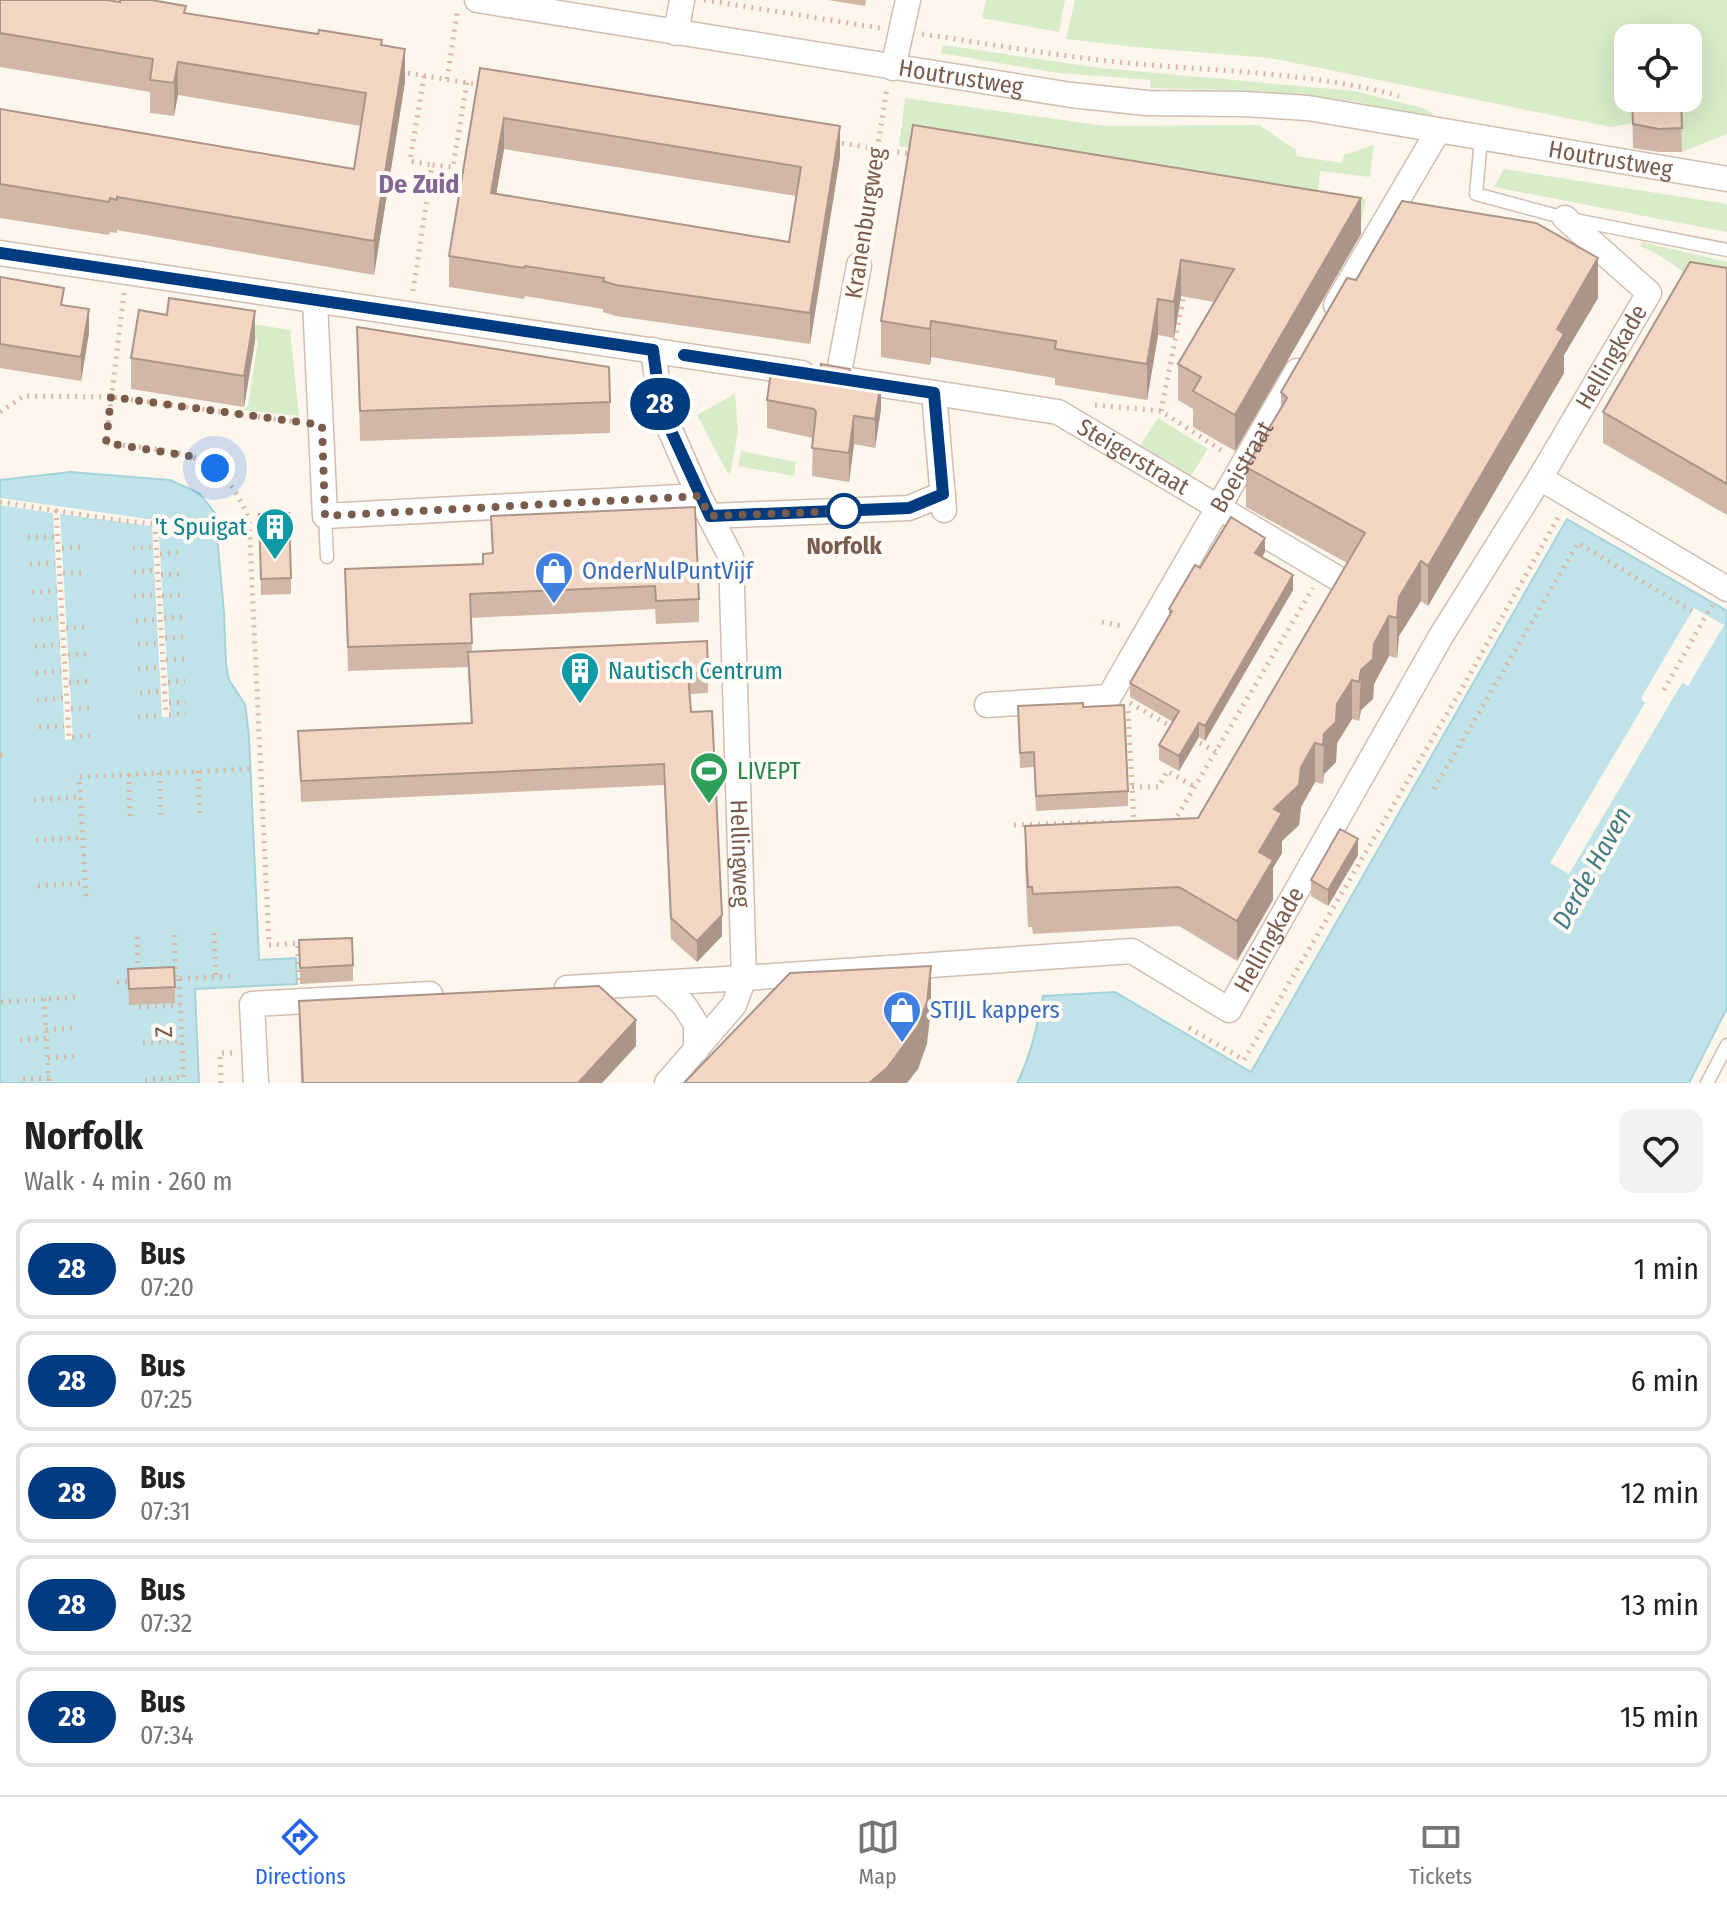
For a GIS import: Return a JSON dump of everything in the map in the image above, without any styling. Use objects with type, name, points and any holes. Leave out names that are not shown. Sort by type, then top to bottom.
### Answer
[{"type":"street","name":"Houtrustweg","points":[[477,0],[1071,95],[1147,103],[1228,103],[1308,108],[1727,179]]},
{"type":"street","points":[[676,33],[682,0]]},
{"type":"street","points":[[893,68],[908,0]]},
{"type":"street","points":[[1321,331],[1438,131]]},
{"type":"street","name":"Hellingkade","points":[[744,978],[1132,951],[1229,1010],[1441,636],[1540,478],[1649,293],[1565,218]]},
{"type":"street","points":[[0,253],[934,393],[944,502],[909,508],[704,506],[325,516],[315,301]]},
{"type":"street","name":"Kranenburgweg","points":[[838,378],[859,265]]},
{"type":"street","name":"Hellingweg","points":[[653,350],[661,409],[704,506],[731,557],[744,978],[734,1005],[667,1083]]},
{"type":"street","name":"Boeistraat","points":[[1120,696],[1218,507],[1305,358]]},
{"type":"street","name":"Steigerstraat","points":[[934,393],[1058,412],[1333,576]]},
{"type":"street","points":[[1540,478],[1725,588]]},
{"type":"street","points":[[987,705],[1120,696]]},
{"type":"street","points":[[550,989],[744,978]]},
{"type":"street","points":[[661,983],[684,1005],[696,1024],[696,1050]]},
{"type":"street","points":[[256,1083],[252,1004],[455,993]]},
{"type":"lane","points":[[1481,139],[1476,194],[1565,218],[1727,250]]},
{"type":"lane","points":[[325,516],[327,557]]},
{"type":"lane","points":[[1707,1083],[1727,1045]]},
{"type":"path","points":[[447,79],[459,0]]},
{"type":"path","name":"Houtrustweg","points":[[703,0],[1110,61],[1303,77],[1358,85],[1413,100]]},
{"type":"path","name":"Kranenburgweg","points":[[859,265],[876,149],[893,68]]},
{"type":"path","points":[[393,71],[483,85]]},
{"type":"path","points":[[424,76],[410,161],[432,165],[453,167],[467,82]]},
{"type":"path","points":[[829,141],[923,156]]},
{"type":"path","points":[[410,314],[432,165]]},
{"type":"path","points":[[126,272],[106,443],[175,453],[203,461],[215,468],[237,491],[249,520],[269,945],[298,943],[298,1001]]},
{"type":"path","points":[[1161,411],[1188,276]]},
{"type":"path","points":[[1171,287],[1185,290]]},
{"type":"path","points":[[0,412],[24,396],[111,397],[322,425]]},
{"type":"path","points":[[1058,412],[1067,403],[1161,411],[1243,464]]},
{"type":"path","points":[[1189,1028],[1244,1060],[1465,683],[1570,496]]},
{"type":"path","points":[[0,502],[155,523],[183,525],[249,520]]},
{"type":"path","points":[[56,510],[71,737],[93,735]]},
{"type":"path","points":[[155,523],[166,715]]},
{"type":"path","points":[[28,537],[54,537]]},
{"type":"path","points":[[1434,789],[1578,543],[1692,611]]},
{"type":"path","points":[[62,548],[83,547]]},
{"type":"path","points":[[133,548],[153,547]]},
{"type":"path","points":[[160,554],[178,552]]},
{"type":"path","points":[[30,564],[55,563]]},
{"type":"path","points":[[134,572],[154,570]]},
{"type":"path","points":[[63,573],[84,573]]},
{"type":"path","points":[[161,575],[179,574]]},
{"type":"path","points":[[1162,821],[1175,820],[1216,752],[1333,576]]},
{"type":"path","points":[[1664,690],[1725,588]]},
{"type":"path","points":[[32,592],[57,591]]},
{"type":"path","points":[[134,596],[181,595]]},
{"type":"path","points":[[136,621],[182,617]]},
{"type":"path","points":[[33,620],[58,618]]},
{"type":"path","points":[[66,628],[87,627]]},
{"type":"path","points":[[165,638],[183,637]]},
{"type":"path","points":[[138,644],[158,643]]},
{"type":"path","points":[[35,646],[60,645]]},
{"type":"path","points":[[68,655],[89,654]]},
{"type":"path","points":[[166,660],[184,659]]},
{"type":"path","points":[[138,669],[159,667]]},
{"type":"path","points":[[36,673],[61,671]]},
{"type":"path","points":[[69,683],[90,681]]},
{"type":"path","points":[[168,682],[185,681]]},
{"type":"path","points":[[140,693],[161,691]]},
{"type":"path","points":[[1120,696],[1178,730]]},
{"type":"path","points":[[1120,696],[1134,822]]},
{"type":"path","points":[[37,700],[63,698]]},
{"type":"path","points":[[169,703],[186,702]]},
{"type":"path","points":[[71,709],[91,708]]},
{"type":"path","points":[[138,717],[186,714]]},
{"type":"path","points":[[39,727],[64,726]]},
{"type":"path","points":[[1191,738],[1216,752]]},
{"type":"path","points":[[86,896],[79,777],[250,769]]},
{"type":"path","points":[[198,771],[200,816]]},
{"type":"path","points":[[1132,787],[1159,787],[1167,771],[1195,787]]},
{"type":"path","points":[[159,773],[161,819]]},
{"type":"path","points":[[129,774],[130,820]]},
{"type":"path","points":[[34,800],[80,797]]},
{"type":"path","points":[[1014,825],[1148,821]]},
{"type":"path","points":[[36,840],[82,838]]},
{"type":"path","points":[[38,886],[85,883]]},
{"type":"path","points":[[214,933],[216,977]]},
{"type":"path","name":"Z","points":[[174,935],[184,1080]]},
{"type":"path","points":[[117,982],[138,981],[137,937]]},
{"type":"path","points":[[164,980],[235,976]]},
{"type":"path","points":[[1,1002],[76,997]]},
{"type":"path","points":[[23,1079],[49,1080],[44,999]]},
{"type":"path","points":[[139,1007],[180,1005]]},
{"type":"path","points":[[46,1030],[75,1028]]},
{"type":"path","points":[[20,1040],[46,1038]]},
{"type":"path","points":[[143,1043],[182,1041]]},
{"type":"path","points":[[48,1058],[76,1056]]},
{"type":"path","points":[[145,1080],[184,1080]]},
{"type":"green space","points":[[986,0],[1065,0],[1059,32],[982,18]]},
{"type":"green space","points":[[1075,0],[1727,0],[1727,134],[1682,152],[1681,121],[1633,120],[1632,123],[1611,127],[1270,58],[1066,39]]},
{"type":"green space","points":[[943,45],[1101,68],[1354,91],[1423,108],[1432,113],[1432,117],[1350,101],[1251,91],[1150,88],[1150,80],[1058,73],[941,53]]},
{"type":"green space","points":[[905,98],[1105,126],[1259,125],[1296,150],[1296,156],[1342,163],[1344,155],[1374,145],[1370,177],[1320,171],[1318,192],[1366,199],[1362,219],[899,146]]},
{"type":"green space","points":[[1504,169],[1727,204],[1727,232],[1494,187]]},
{"type":"green space","points":[[1642,242],[1727,262],[1727,314],[1677,267],[1640,246]]},
{"type":"green space","points":[[167,310],[290,330],[299,416],[242,410],[248,406],[258,340],[145,322],[146,313],[165,314]]},
{"type":"green space","points":[[735,394],[738,431],[728,474],[697,415]]},
{"type":"green space","points":[[1158,418],[1208,449],[1189,479],[1139,447]]},
{"type":"green space","points":[[741,451],[796,462],[794,476],[738,466]]},
{"type":"water","points":[[70,472],[170,480],[199,493],[215,513],[226,665],[229,680],[245,704],[249,736],[259,960],[296,958],[297,984],[195,989],[199,1083],[0,1083],[0,480]]},
{"type":"water","name":"Derde Haven","points":[[1567,519],[1727,611],[1727,1008],[1689,1083],[1017,1083],[1030,1052],[1043,996],[1115,992],[1251,1072]]},
{"type":"pier","points":[[0,498],[148,519],[183,518],[183,533],[159,535],[170,717],[162,717],[152,526],[60,514],[73,739],[65,740],[53,513],[0,505]]},
{"type":"pier","points":[[1694,608],[1724,625],[1688,686],[1682,683],[1569,874],[1550,863],[1645,703],[1641,698]]},
{"type":"building","points":[[0,0],[151,0],[186,6],[184,13],[318,34],[319,30],[382,40],[381,45],[405,49],[374,241],[117,197],[117,200],[110,198],[109,202],[0,184],[0,109],[354,169],[366,93],[178,62],[174,83],[150,80],[153,59],[0,33]]},
{"type":"building","points":[[480,68],[840,126],[810,313],[616,285],[603,281],[604,278],[449,256]],"holes":[[[504,118],[801,167],[789,242],[491,193]]]},
{"type":"building","points":[[1633,112],[1681,112],[1682,128],[1659,129],[1633,124]]},
{"type":"building","points":[[913,125],[1361,198],[1235,415],[1193,391],[1201,377],[1178,364],[1234,269],[1181,260],[1174,302],[1158,299],[1147,364],[1055,349],[1056,341],[931,321],[930,329],[881,321]]},
{"type":"building","points":[[1402,201],[1536,223],[1598,258],[1557,329],[1564,334],[1428,566],[1421,561],[1399,597],[1397,618],[1389,616],[1374,644],[1373,659],[1361,670],[1359,682],[1352,680],[1337,704],[1336,722],[1324,734],[1323,745],[1315,743],[1301,767],[1299,785],[1274,809],[1282,813],[1259,852],[1273,860],[1237,921],[1179,887],[1033,894],[1032,887],[1028,887],[1025,826],[1198,818],[1365,533],[1246,467],[1287,398],[1281,392],[1347,278],[1356,280]]},
{"type":"building","points":[[1690,262],[1727,268],[1727,484],[1603,412]]},
{"type":"building","points":[[0,277],[64,288],[61,305],[89,309],[81,357],[0,344]]},
{"type":"building","points":[[169,298],[255,311],[244,376],[131,358],[139,310],[167,315]]},
{"type":"building","points":[[357,327],[609,367],[610,402],[360,411]]},
{"type":"building","points":[[821,364],[850,369],[849,376],[881,381],[875,419],[854,416],[849,453],[812,448],[814,409],[767,400],[772,365],[820,371]]},
{"type":"building","points":[[695,507],[699,599],[656,601],[655,586],[470,594],[472,643],[348,647],[345,569],[483,564],[483,554],[493,553],[491,516]]},
{"type":"building","name":"'t Spuigat","points":[[289,513],[291,578],[261,579],[259,514]]},
{"type":"building","points":[[1231,517],[1265,538],[1255,553],[1293,575],[1205,726],[1199,723],[1179,756],[1159,745],[1179,711],[1130,683],[1195,565],[1200,568]]},
{"type":"building","points":[[707,641],[708,672],[688,673],[691,712],[712,711],[722,915],[697,941],[671,918],[664,764],[301,781],[298,731],[472,723],[468,652]]},
{"type":"building","points":[[1083,703],[1083,707],[1124,705],[1128,791],[1036,796],[1034,752],[1020,753],[1018,706]]},
{"type":"building","points":[[1340,829],[1358,839],[1328,890],[1311,880]]},
{"type":"building","points":[[352,938],[353,965],[300,968],[299,940]]},
{"type":"building","points":[[931,966],[927,1002],[918,1026],[887,1068],[869,1083],[684,1083],[790,973]]},
{"type":"building","points":[[174,967],[175,987],[129,989],[128,969]]},
{"type":"building","points":[[599,986],[636,1020],[578,1083],[303,1083],[299,1001]]},
{"type":"bus line","name":"28","points":[[0,253],[653,350],[661,409],[710,516],[909,508],[943,494],[934,393],[684,355]]},
{"type":"place","name":"Norfolk","points":[[844,511]]},
{"type":"place","name":"'t Spuigat","points":[[275,561]]},
{"type":"place","name":"OnderNulPuntVijf","points":[[554,605]]},
{"type":"place","name":"Nautisch Centrum","points":[[580,705]]},
{"type":"place","name":"LIVEPT","points":[[709,805]]},
{"type":"place","name":"STIJL kappers","points":[[902,1044]]},
{"type":"district","name":"De Zuid","points":[[419,184]]},
{"type":"route","points":[[215,468],[189,456],[106,443],[111,397],[322,425],[325,516],[699,496],[710,516],[844,511]]}]
